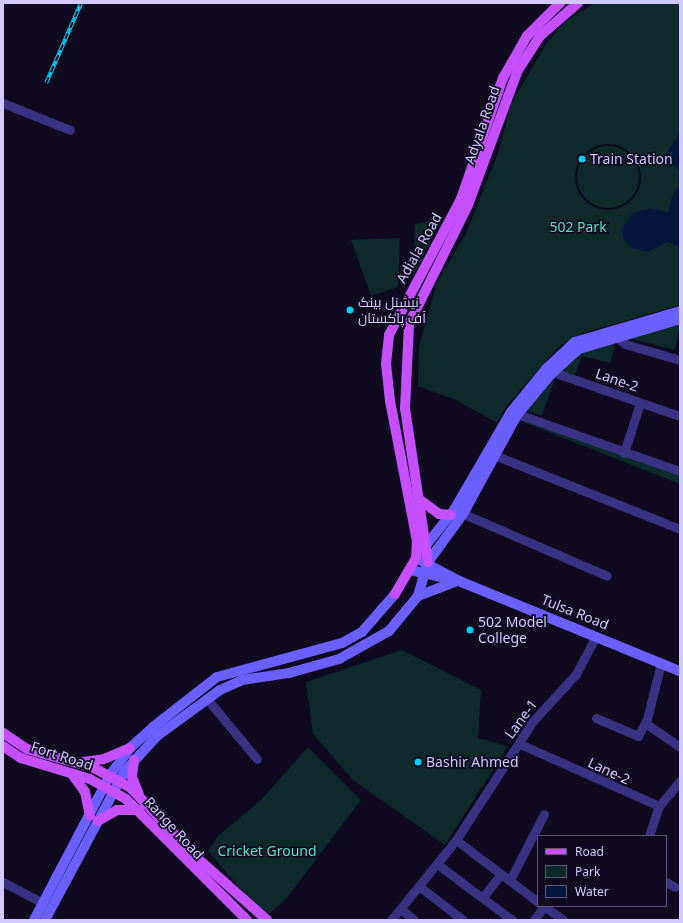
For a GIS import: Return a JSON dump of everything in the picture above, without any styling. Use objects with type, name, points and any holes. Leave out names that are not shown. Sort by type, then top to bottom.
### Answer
[{"type":"main road","name":"Adiala Road","points":[[130,748],[217,677],[342,643],[362,632],[395,594],[410,570],[416,558],[417,541],[390,401],[386,364],[389,335],[461,199],[503,78],[527,36],[560,3]]},
{"type":"main road","name":"Adyala Road","points":[[434,272],[468,205],[518,70],[540,36],[578,3]]},
{"type":"main road","name":"Adiala Road","points":[[428,562],[428,547],[405,409],[406,345],[409,324],[434,272]]},
{"type":"main road","points":[[34,920],[94,818],[134,760],[157,736],[207,699],[242,680],[289,673],[364,648],[389,631],[418,596],[426,574],[428,562],[514,413],[549,371],[579,349],[613,334],[680,311]]},
{"type":"main road","points":[[613,334],[680,319]]},
{"type":"main road","points":[[420,500],[438,514],[456,513]]},
{"type":"main road","points":[[416,558],[428,547],[456,513]]},
{"type":"main road","name":"Tulsa Road","points":[[416,558],[428,562],[459,581],[680,671]]},
{"type":"main road","name":"Tulsa Road","points":[[410,570],[459,581]]},
{"type":"main road","points":[[418,596],[459,581]]},
{"type":"main road","name":"Fort Road","points":[[3,733],[27,749],[110,775],[120,780],[144,800]]},
{"type":"main road","name":"Fort Road","points":[[3,746],[21,758],[72,773],[104,785],[114,791]]},
{"type":"main road","points":[[75,763],[104,759],[130,748]]},
{"type":"main road","points":[[45,920],[94,818],[104,785],[130,748]]},
{"type":"main road","points":[[134,760],[134,785],[144,800],[196,857],[267,920]]},
{"type":"main road","points":[[72,773],[86,792],[94,818]]},
{"type":"main road","name":"Range Road","points":[[114,791],[139,810],[247,920]]},
{"type":"main road","points":[[94,818],[117,810],[139,810]]},
{"type":"street","points":[[3,104],[70,130]]},
{"type":"street","points":[[613,334],[680,360]]},
{"type":"street","name":"Lane-2","points":[[549,371],[680,416]]},
{"type":"street","points":[[624,453],[640,403]]},
{"type":"street","points":[[514,413],[624,453],[680,471]]},
{"type":"street","points":[[490,453],[680,529]]},
{"type":"street","points":[[456,513],[607,576]]},
{"type":"street","name":"Lane-1","points":[[392,920],[456,840],[520,744],[533,721],[576,674],[596,636]]},
{"type":"street","points":[[596,718],[638,736],[645,723],[661,663]]},
{"type":"street","points":[[207,699],[257,759]]},
{"type":"street","points":[[645,723],[680,748]]},
{"type":"street","name":"Lane-2","points":[[520,744],[659,806]]},
{"type":"street","points":[[649,835],[659,806],[680,781]]},
{"type":"street","points":[[537,835],[544,814]]},
{"type":"street","points":[[456,840],[537,901]]},
{"type":"street","points":[[510,880],[535,843]]},
{"type":"street","points":[[437,864],[483,897],[505,918]]},
{"type":"street","points":[[483,897],[501,874]]},
{"type":"street","points":[[3,882],[44,903]]},
{"type":"street","points":[[667,883],[675,887]]},
{"type":"street","points":[[420,886],[463,920]]},
{"type":"street","points":[[534,920],[543,907]]},
{"type":"street","points":[[545,907],[563,920]]},
{"type":"street","points":[[401,909],[414,920]]},
{"type":"green space","name":"502 Park","points":[[595,3],[680,3],[680,305],[586,332],[559,346],[505,408],[497,423],[456,400],[418,386],[419,347],[437,283],[466,233],[498,153],[511,104],[546,44],[564,23]]},
{"type":"green space","points":[[441,219],[413,277],[415,224]]},
{"type":"green space","points":[[400,238],[398,287],[371,296],[351,240]]},
{"type":"green space","points":[[680,324],[675,350],[628,338]]},
{"type":"green space","points":[[615,344],[610,363],[582,356],[575,375],[560,371],[581,353]]},
{"type":"green space","points":[[555,378],[542,416],[528,410]]},
{"type":"green space","points":[[520,418],[680,473],[680,484],[518,420]]},
{"type":"green space","name":"Bashir Ahmed","points":[[402,650],[481,690],[478,738],[508,746],[445,845],[353,780],[313,734],[306,682]]},
{"type":"green space","name":"Cricket Ground","points":[[308,747],[361,800],[286,899],[270,913],[254,904],[208,851],[218,836],[261,800]]},
{"type":"water","points":[[680,132],[680,170],[663,160]]},
{"type":"water","points":[[680,185],[680,247],[667,242],[648,252],[630,247],[623,238],[622,229],[632,214],[651,208],[668,213],[673,193]]},
{"type":"railway","points":[[46,83],[81,3]]},
{"type":"railway","points":[[602,145],[614,145],[631,154],[638,165],[640,177],[638,189],[631,200],[614,209],[602,209],[590,204],[581,195],[576,183],[576,171],[581,159],[590,150],[602,145]]},
{"type":"place","name":"Train Station","points":[[582,159]]},
{"type":"place","name":"نیشنل بینک آف پاکستان","points":[[350,310]]},
{"type":"place","name":"502 Model College","points":[[470,630]]},
{"type":"place","name":"Bashir Ahmed","points":[[418,762]]}]
